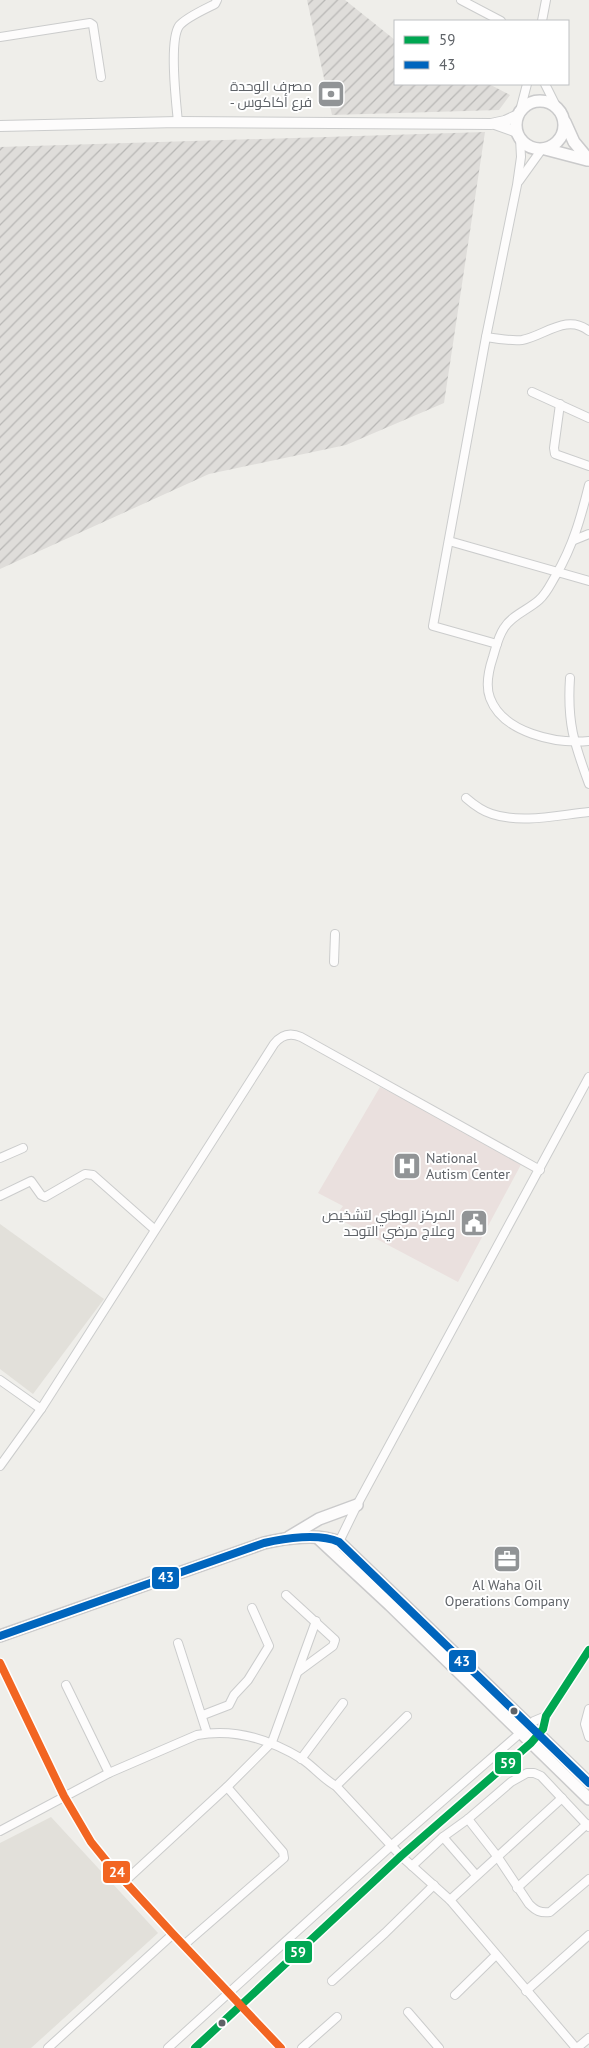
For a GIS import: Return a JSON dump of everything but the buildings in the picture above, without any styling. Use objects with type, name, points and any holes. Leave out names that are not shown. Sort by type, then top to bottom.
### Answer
[{"type":"main road","points":[[538,101],[551,104],[557,108],[574,142],[589,160],[529,147],[518,135],[516,121],[519,113],[531,103],[538,101]]},
{"type":"main road","points":[[544,149],[556,143],[560,138],[564,120]]},
{"type":"main road","points":[[0,1636],[254,1546],[289,1537],[319,1519],[357,1505]]},
{"type":"main road","points":[[289,1537],[319,1539],[337,1547],[526,1730],[589,1799]]},
{"type":"main road","points":[[535,1739],[589,1783]]},
{"type":"street","points":[[178,122],[174,58],[176,31],[181,24],[215,4],[217,0]]},
{"type":"street","points":[[461,0],[498,20]]},
{"type":"street","points":[[542,20],[546,0]]},
{"type":"street","points":[[0,36],[90,23],[93,25],[101,77]]},
{"type":"street","points":[[0,126],[178,122],[491,124],[506,121],[519,113],[527,85]]},
{"type":"street","points":[[545,85],[557,108]]},
{"type":"street","points":[[491,124],[518,135],[520,157],[517,185],[486,337],[433,626],[497,644]]},
{"type":"street","points":[[517,185],[544,149]]},
{"type":"street","points":[[486,337],[522,340],[567,324],[588,329]]},
{"type":"street","points":[[532,392],[589,418]]},
{"type":"street","points":[[560,404],[554,448],[555,454],[589,466]]},
{"type":"street","points":[[589,485],[574,540],[558,572],[539,600],[507,624],[497,644],[489,668],[488,684],[490,698],[500,713],[516,727],[557,741],[589,741]]},
{"type":"street","points":[[574,540],[589,534]]},
{"type":"street","points":[[449,542],[589,581]]},
{"type":"street","points":[[570,678],[568,709],[574,742],[589,784]]},
{"type":"street","points":[[466,798],[481,810],[503,817],[524,818],[589,812]]},
{"type":"street","points":[[334,962],[335,934]]},
{"type":"street","points":[[0,1466],[41,1408],[274,1044],[283,1036],[289,1034],[301,1037],[540,1170]]},
{"type":"street","points":[[337,1547],[357,1505],[589,1077]]},
{"type":"street","points":[[0,1158],[23,1148]]},
{"type":"street","points":[[0,1196],[31,1182],[41,1195],[45,1197],[89,1173],[154,1229]]},
{"type":"street","points":[[0,1380],[41,1408]]},
{"type":"street","points":[[286,1595],[334,1637],[335,1644],[298,1671]]},
{"type":"street","points":[[202,1715],[229,1705],[234,1695],[248,1680],[269,1646],[252,1608]]},
{"type":"street","points":[[125,1881],[227,1787],[272,1742],[316,1621]]},
{"type":"street","points":[[178,1643],[208,1733]]},
{"type":"street","points":[[195,2048],[401,1856],[535,1739],[545,1725],[546,1716],[589,1650]]},
{"type":"street","points":[[0,1663],[64,1796],[91,1842],[173,1934],[185,1944],[281,2048]]},
{"type":"street","points":[[66,1685],[109,1773]]},
{"type":"street","points":[[301,1759],[344,1703]]},
{"type":"street","points":[[589,1709],[586,1724],[589,1737]]},
{"type":"street","points":[[336,1786],[407,1716]]},
{"type":"street","points":[[168,2048],[392,1845],[538,1718],[546,1716]]},
{"type":"street","points":[[0,1831],[109,1773],[197,1735],[208,1733],[245,1736],[272,1742],[301,1759],[328,1782],[336,1786],[401,1856],[450,1900],[576,2048],[589,2038]]},
{"type":"street","points":[[412,1866],[443,1837],[468,1819],[511,1782],[527,1773],[534,1773],[541,1776],[588,1826],[517,1888]]},
{"type":"street","points":[[185,1944],[284,1858],[283,1852],[227,1787]]},
{"type":"street","points":[[450,1900],[562,1798]]},
{"type":"street","points":[[468,1819],[497,1856],[517,1888],[536,1910],[550,1912],[589,1879]]},
{"type":"street","points":[[443,1837],[476,1875]]},
{"type":"street","points":[[332,1981],[434,1885]]},
{"type":"street","points":[[48,2048],[173,1934]]},
{"type":"street","points":[[526,1991],[589,1935]]},
{"type":"street","points":[[455,1995],[496,1955]]},
{"type":"street","points":[[408,2012],[439,2048]]},
{"type":"street","points":[[302,2048],[337,2017]]},
{"type":"shaded area","points":[[307,0],[345,0],[394,39],[394,85],[491,85],[510,95],[499,110],[332,115]]},
{"type":"shaded area","points":[[485,132],[444,403],[346,445],[209,474],[0,569],[0,147]]},
{"type":"shaded area","points":[[380,1087],[524,1159],[458,1282],[335,1217],[343,1206],[318,1193]]},
{"type":"shaded area","points":[[0,1224],[104,1299],[33,1394],[0,1369]]},
{"type":"shaded area","points":[[51,1817],[158,1933],[31,2048],[0,2048],[0,1843]]},
{"type":"transit line","name":"43","points":[[0,1636],[264,1543],[302,1537],[331,1539],[339,1542],[589,1783]]},
{"type":"transit line","name":"59","points":[[195,2048],[401,1856],[531,1743],[543,1729],[546,1716],[589,1650]]},
{"type":"transit line","name":"24","points":[[0,1663],[64,1796],[91,1842],[173,1934],[281,2048]]},
{"type":"place","name":"مصرف الوحدة - فرع أكاكوس","points":[[331,94]]},
{"type":"place","name":"National Autism Center","points":[[407,1166]]},
{"type":"place","name":"المركز الوطني لتشخيص وعلاج مرضي التوحد","points":[[474,1223]]},
{"type":"place","name":"Al Waha Oil Operations Company","points":[[507,1559]]}]
